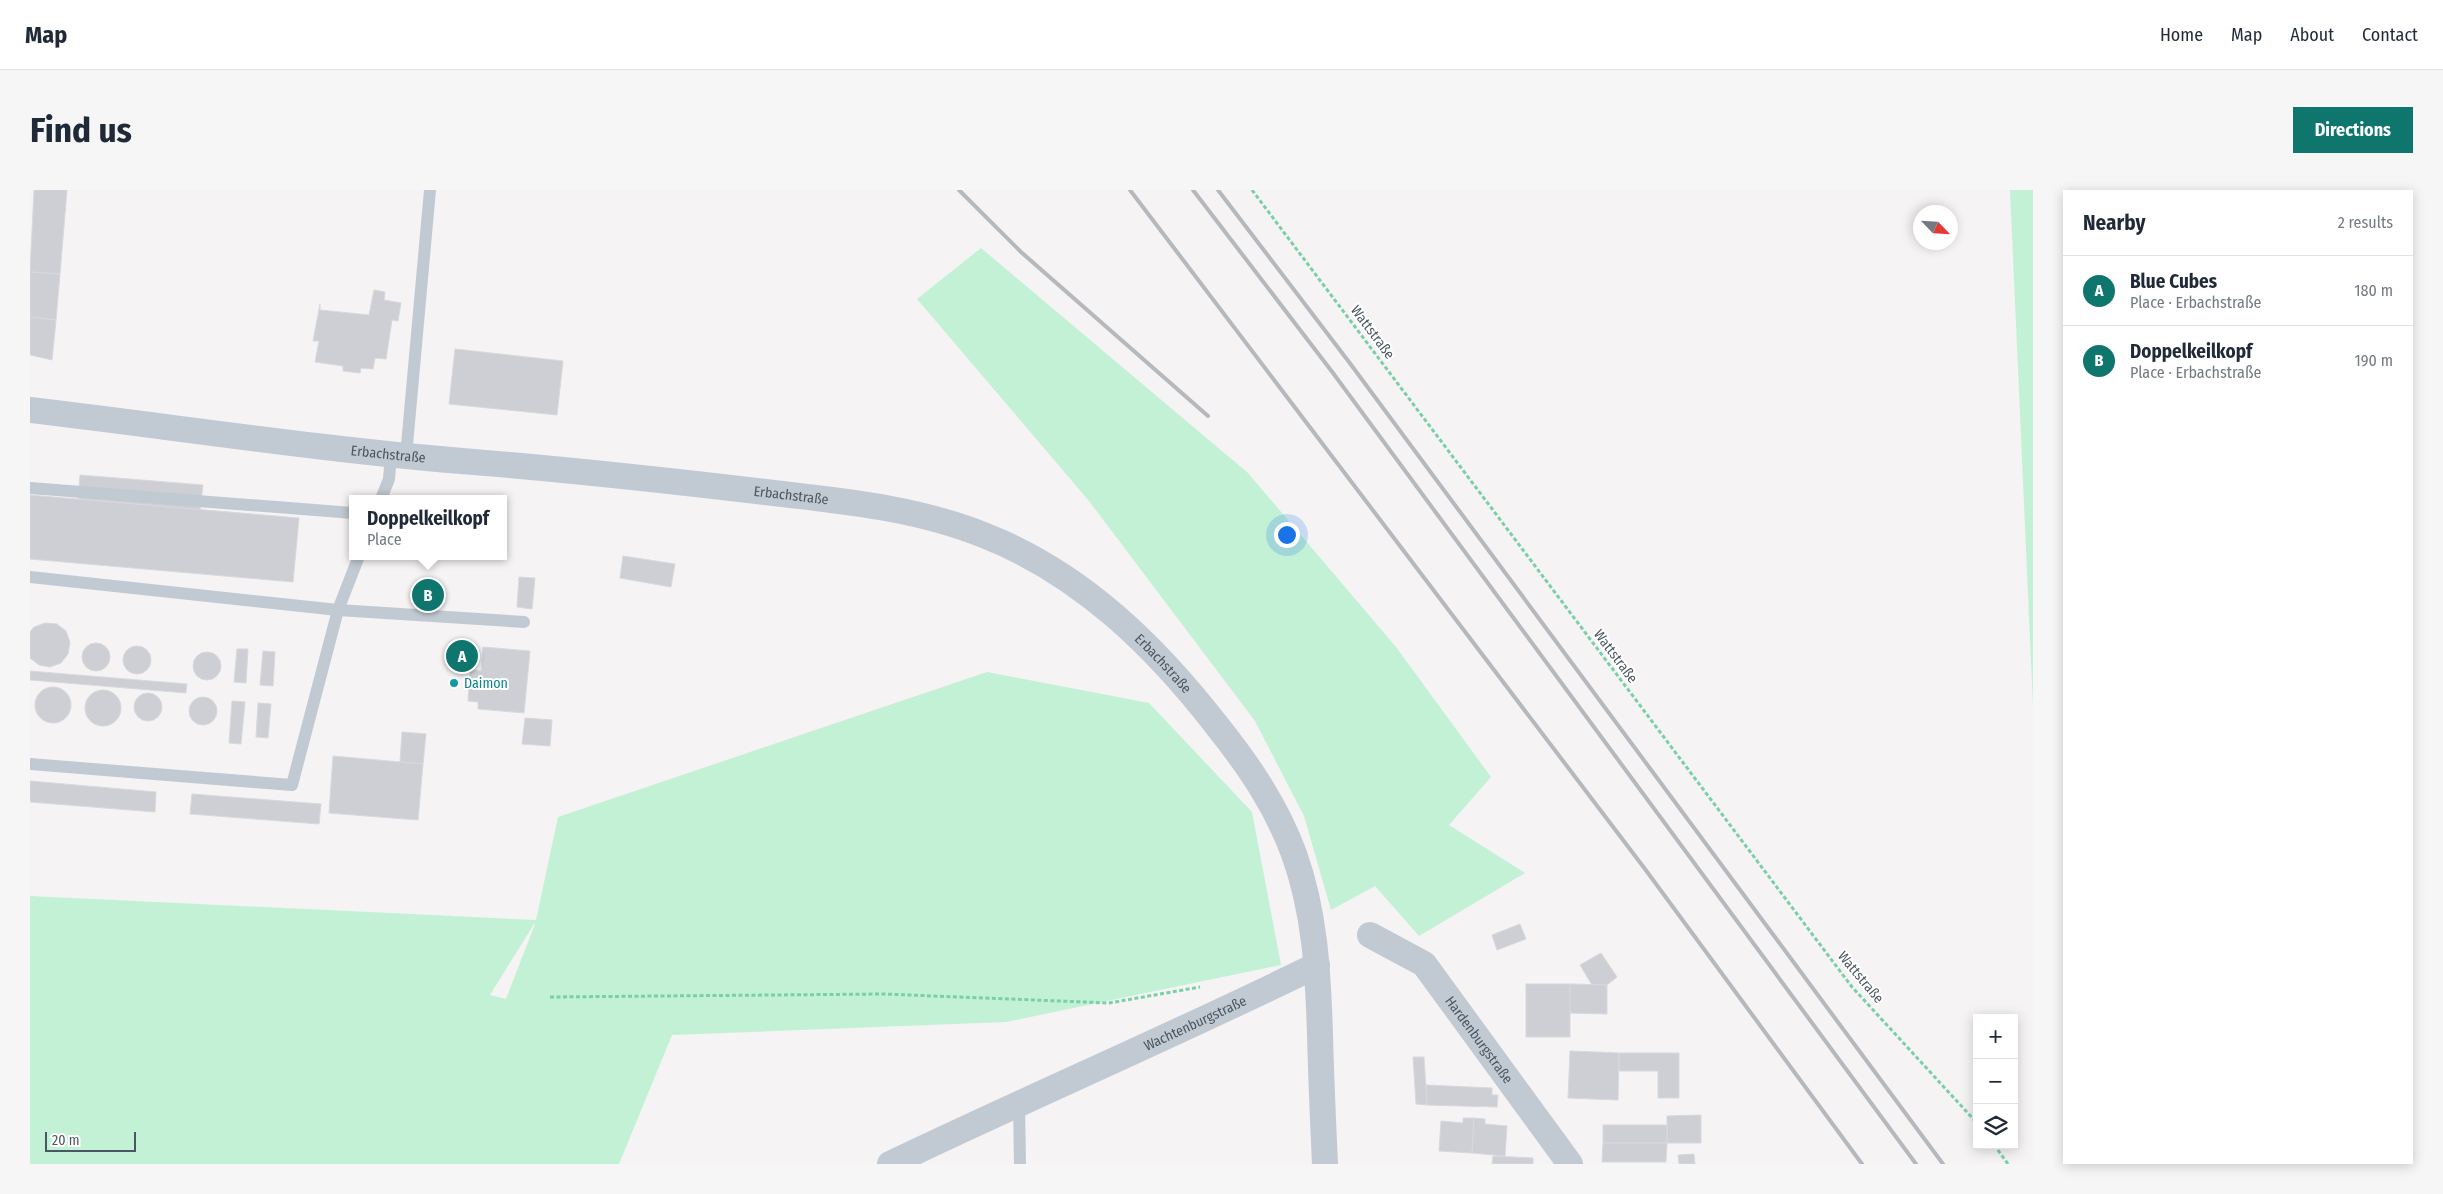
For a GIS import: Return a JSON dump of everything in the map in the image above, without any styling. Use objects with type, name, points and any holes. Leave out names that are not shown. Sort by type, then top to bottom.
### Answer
[{"type":"street","name":"Erbachstraße","points":[[30,410],[399,455],[597,472],[871,505],[928,516],[987,536],[1017,550],[1073,583],[1127,626],[1178,678],[1245,763],[1272,805],[1294,855],[1306,897],[1318,965]]},
{"type":"street","name":"Hardenburgstraße","points":[[1370,935],[1424,964],[1570,1164]]},
{"type":"street","name":"Wachtenburgstraße","points":[[890,1164],[1019,1102],[1230,1008],[1318,965]]},
{"type":"street","points":[[1318,965],[1324,1164]]},
{"type":"lane","points":[[383,495],[399,455],[430,190]]},
{"type":"lane","points":[[30,488],[349,512]]},
{"type":"lane","points":[[30,764],[292,785],[338,610],[357,560]]},
{"type":"lane","points":[[30,577],[338,610],[524,622]]},
{"type":"lane","points":[[1019,1102],[1020,1164]]},
{"type":"path","name":"Wattstraße","points":[[1252,190],[1852,987],[1973,1119]]},
{"type":"path","points":[[550,996],[884,994],[1109,1003],[1216,984],[1230,1008]]},
{"type":"path","points":[[1997,1149],[2008,1164]]},
{"type":"green space","points":[[2010,190],[2033,190],[2033,706]]},
{"type":"green space","points":[[981,248],[1248,473],[1396,647],[1491,777],[1449,825],[1525,873],[1419,936],[1375,886],[1331,910],[1304,816],[1255,721],[1089,501],[917,299]]},
{"type":"green space","points":[[987,672],[1149,703],[1252,812],[1281,965],[1006,1022],[672,1035],[619,1164],[30,1164],[30,896],[536,920],[558,817]],"holes":[[[535,924],[506,999],[490,995]]]},
{"type":"building","points":[[34,190],[67,190],[60,274],[30,272]]},
{"type":"building","points":[[30,272],[60,274],[56,320],[30,317]]},
{"type":"building","points":[[374,290],[385,292],[384,300],[401,303],[398,321],[392,320],[386,359],[375,358],[373,369],[361,368],[360,373],[343,371],[343,366],[315,362],[319,341],[313,341],[320,304],[320,310],[369,315]]},
{"type":"building","points":[[30,317],[56,320],[52,360],[30,355]]},
{"type":"building","points":[[455,349],[563,361],[557,415],[449,404]]},
{"type":"building","points":[[80,475],[203,485],[200,510],[78,499]]},
{"type":"building","points":[[30,495],[299,518],[293,582],[30,559]]},
{"type":"building","points":[[623,556],[675,564],[671,587],[620,578]]},
{"type":"building","points":[[519,577],[535,578],[532,609],[517,607]]},
{"type":"building","points":[[45,623],[57,624],[66,631],[70,642],[68,654],[61,663],[50,667],[39,665],[30,658],[30,632],[34,627]]},
{"type":"building","points":[[96,643],[106,647],[110,657],[106,667],[96,671],[86,667],[82,657],[86,647]]},
{"type":"building","points":[[137,646],[147,650],[151,660],[147,670],[137,674],[127,670],[123,660],[127,650]]},
{"type":"building","points":[[483,647],[530,651],[524,713],[478,709],[478,702],[468,701],[470,669],[481,671]]},
{"type":"building","points":[[237,649],[248,649],[246,683],[234,682]]},
{"type":"building","points":[[263,651],[275,652],[273,686],[260,685]]},
{"type":"building","points":[[207,652],[217,656],[221,666],[217,676],[207,680],[197,676],[193,666],[197,656]]},
{"type":"building","points":[[30,671],[187,684],[186,693],[30,680]]},
{"type":"building","points":[[53,687],[60,688],[66,692],[70,698],[70,712],[66,718],[60,722],[53,723],[46,722],[40,718],[36,712],[35,705],[36,698],[40,692],[46,688]]},
{"type":"building","points":[[103,690],[116,695],[121,708],[116,721],[103,726],[90,721],[85,708],[90,695]]},
{"type":"building","points":[[148,693],[158,697],[162,707],[158,717],[148,721],[138,717],[134,707],[138,697]]},
{"type":"building","points":[[203,697],[213,701],[217,711],[213,721],[203,725],[193,721],[189,711],[193,701]]},
{"type":"building","points":[[232,701],[245,702],[241,744],[229,743]]},
{"type":"building","points":[[258,703],[271,704],[268,738],[256,737]]},
{"type":"building","points":[[525,718],[552,720],[550,746],[522,744]]},
{"type":"building","points":[[402,732],[426,734],[423,764],[400,762]]},
{"type":"building","points":[[333,756],[423,764],[418,820],[329,813]]},
{"type":"building","points":[[30,781],[156,792],[155,812],[30,802]]},
{"type":"building","points":[[192,794],[321,804],[319,824],[190,814]]},
{"type":"building","points":[[1520,924],[1526,939],[1497,950],[1492,935]]},
{"type":"building","points":[[1601,953],[1617,977],[1607,985],[1592,985],[1580,965]]},
{"type":"building","points":[[1526,984],[1570,984],[1570,1037],[1526,1037]]},
{"type":"building","points":[[1570,984],[1607,985],[1607,1014],[1570,1013]]},
{"type":"building","points":[[1570,1051],[1619,1053],[1618,1100],[1568,1098]]},
{"type":"building","points":[[1619,1053],[1679,1053],[1679,1098],[1658,1098],[1658,1071],[1619,1071]]},
{"type":"building","points":[[1413,1057],[1424,1057],[1427,1105],[1416,1104]]},
{"type":"building","points":[[1426,1085],[1492,1088],[1492,1095],[1498,1095],[1497,1107],[1427,1105]]},
{"type":"building","points":[[1701,1115],[1701,1143],[1667,1143],[1667,1116]]},
{"type":"building","points":[[1463,1118],[1474,1118],[1472,1153],[1439,1151],[1441,1121],[1463,1123]]},
{"type":"building","points":[[1474,1118],[1485,1119],[1485,1124],[1507,1126],[1505,1156],[1472,1153]]},
{"type":"building","points":[[1603,1125],[1667,1125],[1667,1143],[1603,1143]]},
{"type":"building","points":[[1603,1143],[1667,1143],[1666,1162],[1602,1162]]},
{"type":"building","points":[[1694,1154],[1695,1164],[1679,1164],[1678,1155]]},
{"type":"building","points":[[1493,1156],[1533,1158],[1533,1164],[1492,1164]]},
{"type":"railway","points":[[959,190],[1021,252],[1208,416]]},
{"type":"railway","points":[[1130,190],[1645,869],[1862,1164]]},
{"type":"railway","points":[[1193,190],[1333,373],[1916,1164]]},
{"type":"railway","points":[[1218,190],[1349,362],[1943,1164]]},
{"type":"place","name":"Doppelkeilkopf","points":[[428,595]]},
{"type":"place","name":"Blue Cubes","points":[[462,656]]},
{"type":"place","name":"Daimon","points":[[454,683]]}]
